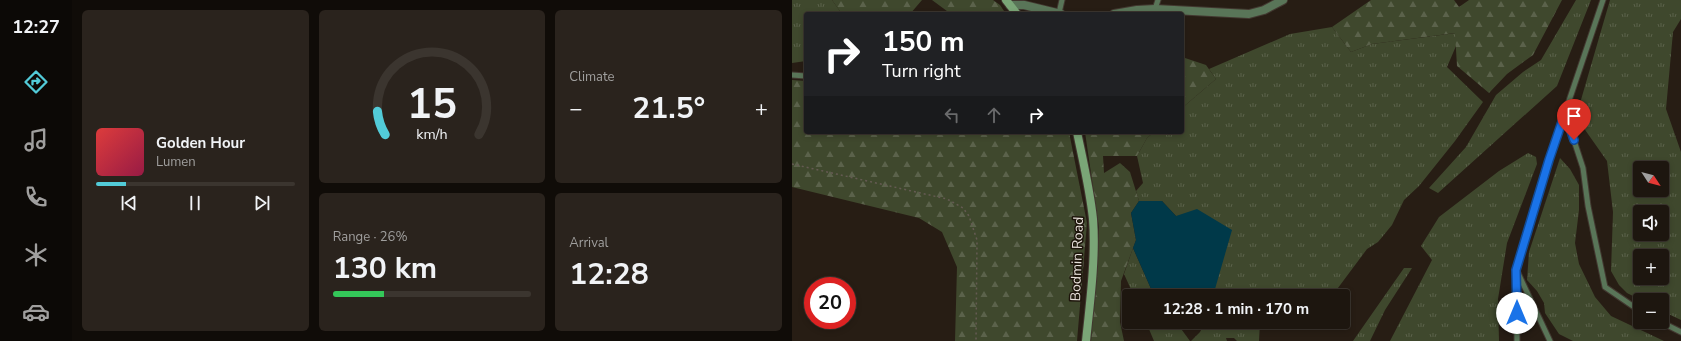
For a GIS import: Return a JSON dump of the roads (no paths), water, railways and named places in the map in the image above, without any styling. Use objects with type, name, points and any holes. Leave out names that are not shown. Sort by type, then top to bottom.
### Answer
[{"type":"main road","points":[[1008,2],[1016,12]]},
{"type":"main road","name":"Bodmin Road","points":[[1076,134],[1087,180],[1093,220],[1093,247],[1086,341]]},
{"type":"street","points":[[1126,12],[1137,10],[1155,10],[1249,14],[1264,10],[1283,0]]},
{"type":"street","points":[[1008,2],[1024,4],[1053,12]]},
{"type":"lane","points":[[1060,12],[1062,0]]},
{"type":"lane","points":[[1155,10],[1158,0]]},
{"type":"lane","points":[[1517,341],[1516,270],[1549,160],[1603,0]]},
{"type":"lane","points":[[792,75],[804,76]]},
{"type":"lane","points":[[1565,113],[1583,168],[1588,206],[1605,287],[1633,306]]},
{"type":"lane","points":[[1516,270],[1550,341]]},
{"type":"lane","points":[[1669,326],[1681,332]]},
{"type":"water","points":[[1139,201],[1162,201],[1176,216],[1197,209],[1232,230],[1215,289],[1151,289],[1133,248],[1136,240],[1131,213]]}]
